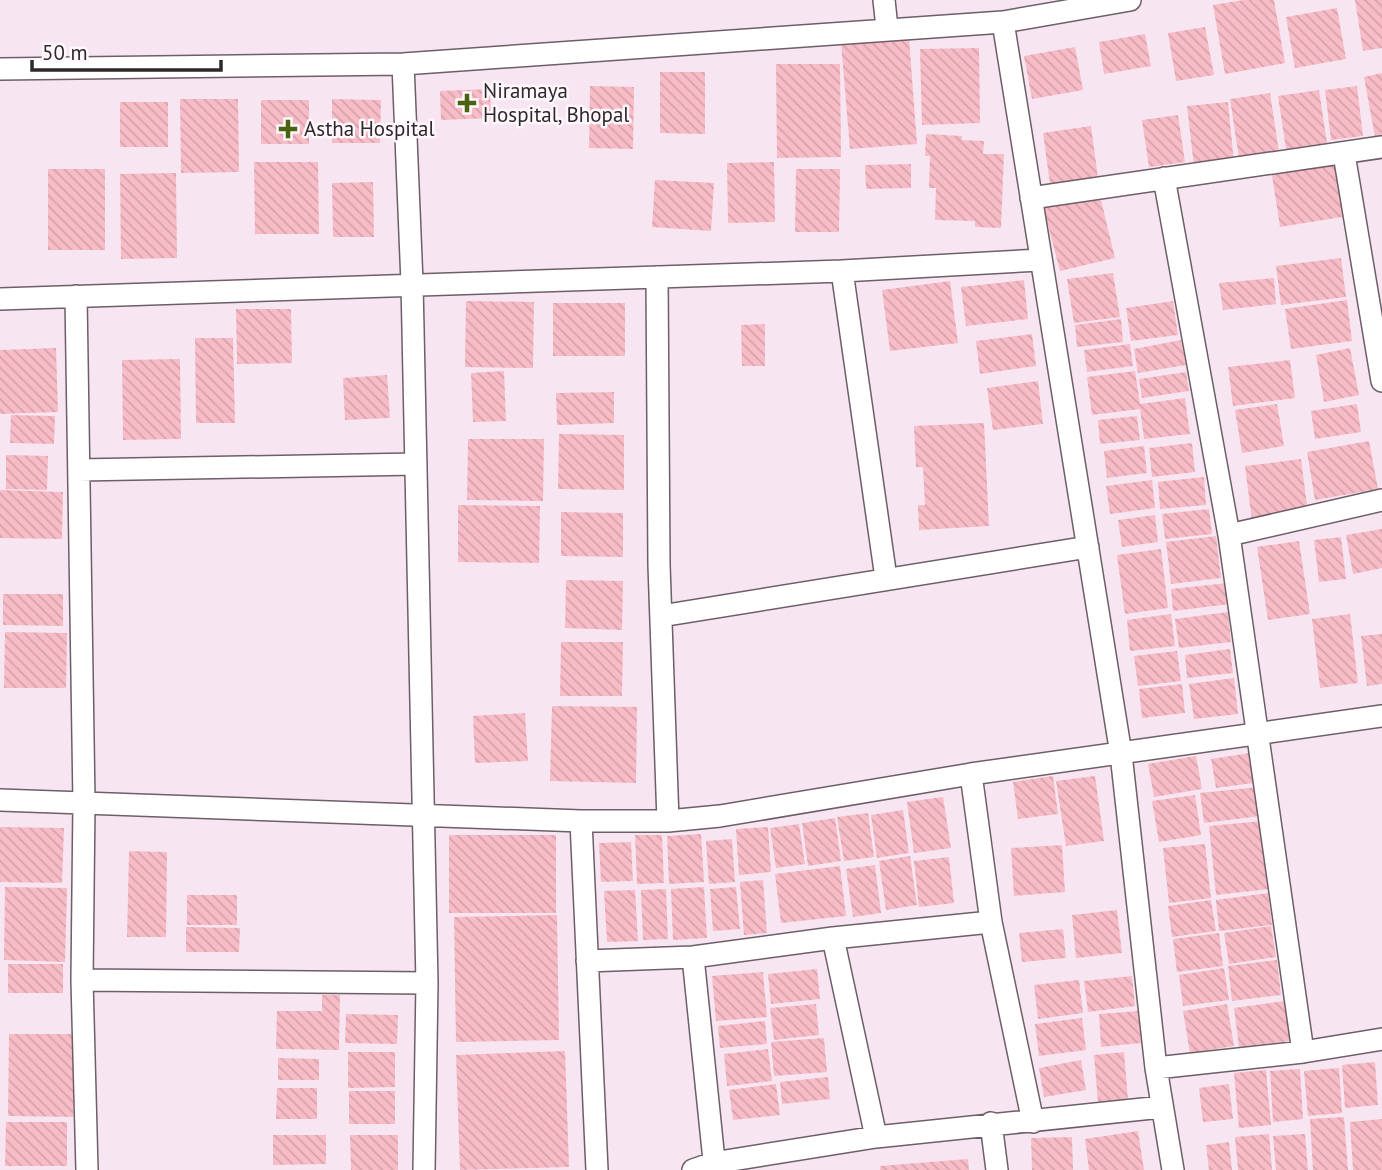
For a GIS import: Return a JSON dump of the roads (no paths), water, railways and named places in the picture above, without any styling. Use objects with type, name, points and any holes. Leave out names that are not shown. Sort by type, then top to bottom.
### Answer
[{"type":"street","points":[[884,0],[887,28]]},
{"type":"street","points":[[0,69],[403,64],[887,28],[1003,22],[1130,0]]},
{"type":"street","points":[[1003,22],[1121,754],[1156,1068],[1173,1170]]},
{"type":"street","points":[[403,64],[412,284],[427,982],[424,1170]]},
{"type":"street","points":[[1031,198],[1382,147]]},
{"type":"street","points":[[1345,154],[1382,381]]},
{"type":"street","points":[[1164,178],[1229,535],[1303,1052]]},
{"type":"street","points":[[0,299],[842,271],[1040,260]]},
{"type":"street","points":[[842,271],[886,578]]},
{"type":"street","points":[[657,277],[661,616],[668,821]]},
{"type":"street","points":[[75,296],[84,802],[82,980],[87,1170]]},
{"type":"street","points":[[79,470],[416,464]]},
{"type":"street","points":[[1229,535],[1382,500]]},
{"type":"street","points":[[661,616],[1088,547]]},
{"type":"street","points":[[0,800],[581,821],[668,821],[720,816],[971,774],[1382,716]]},
{"type":"street","points":[[971,774],[991,922],[1033,1122]]},
{"type":"street","points":[[581,821],[597,1170]]},
{"type":"street","points":[[586,961],[693,957],[833,938],[991,922]]},
{"type":"street","points":[[833,938],[876,1137]]},
{"type":"street","points":[[693,957],[707,1168],[876,1137],[1162,1107]]},
{"type":"street","points":[[82,980],[427,982]]},
{"type":"street","points":[[1156,1068],[1303,1052],[1382,1038]]},
{"type":"street","points":[[991,1123],[997,1170]]},
{"type":"place","name":"Niramaya Hospital, Bhopal","points":[[467,103]]},
{"type":"place","name":"Astha Hospital","points":[[288,129]]}]
